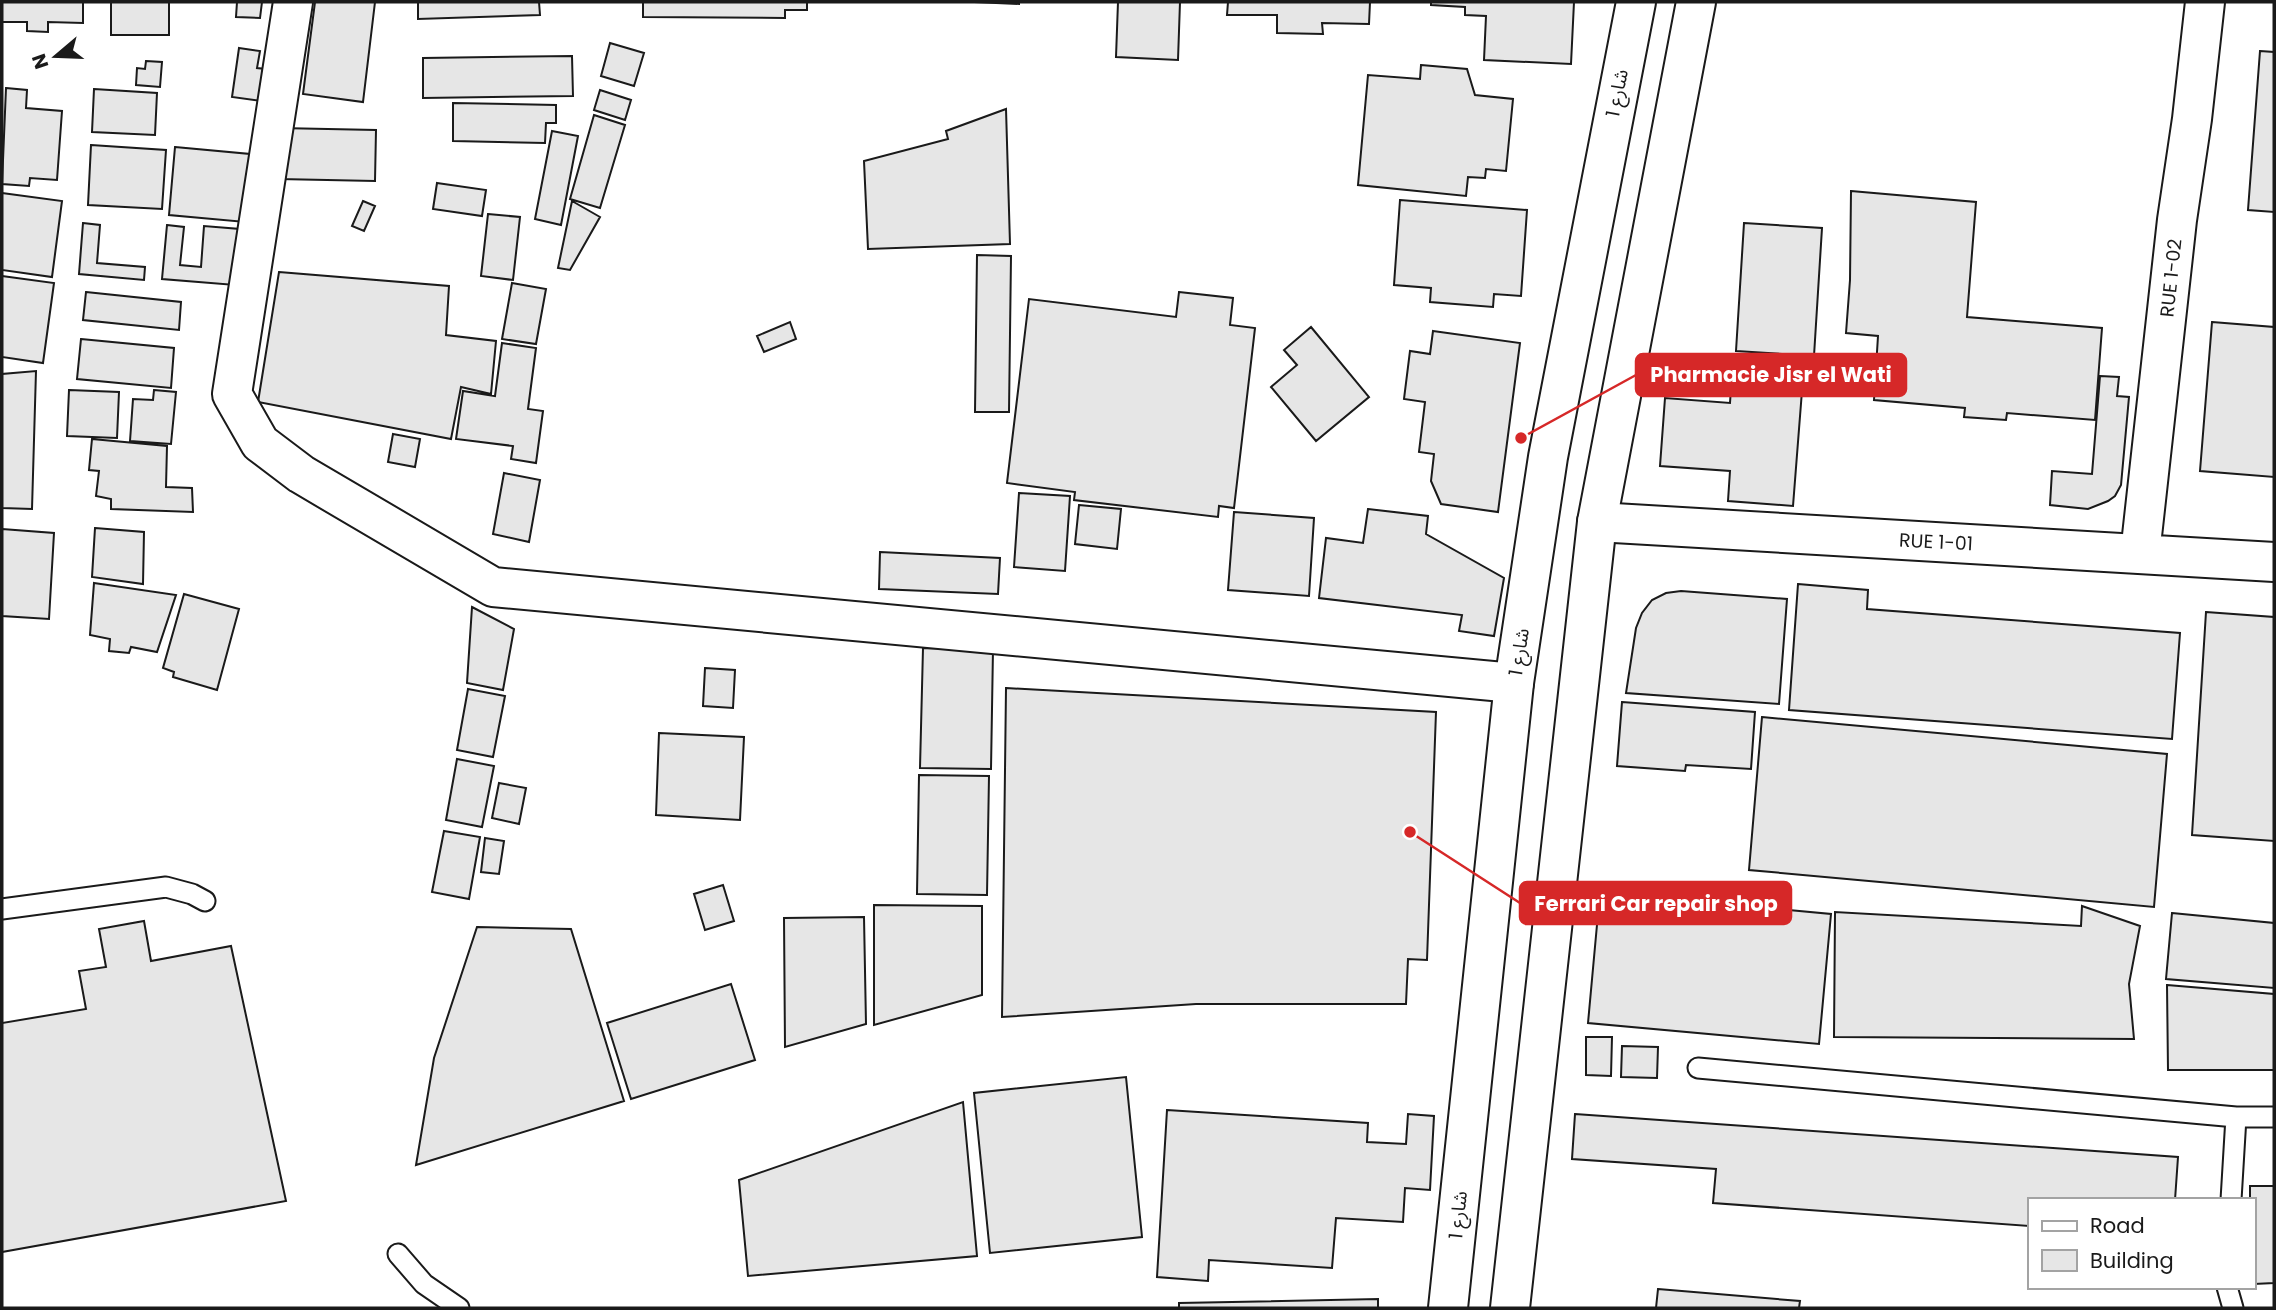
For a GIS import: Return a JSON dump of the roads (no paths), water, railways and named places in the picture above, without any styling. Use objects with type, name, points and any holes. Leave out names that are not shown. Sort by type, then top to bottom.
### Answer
[{"type":"street","points":[[293,2],[232,394],[260,443],[301,474],[494,587],[1514,683]]},
{"type":"street","name":"شارع 1","points":[[1448,1308],[1514,683],[1548,457],[1636,2]]},
{"type":"street","points":[[1510,1308],[1597,522],[1696,2]]},
{"type":"street","name":"RUE 1-02","points":[[2140,554],[2177,220],[2205,2]]},
{"type":"street","name":"RUE 1-01","points":[[1597,522],[2274,562]]},
{"type":"lane","points":[[2,909],[166,887],[192,894],[205,901]]},
{"type":"lane","points":[[1698,1068],[2236,1117],[2274,1117]]},
{"type":"lane","points":[[2231,1198],[2236,1117]]},
{"type":"lane","points":[[398,1254],[424,1284],[459,1308]]},
{"type":"lane","points":[[2228,1289],[2233,1308]]},
{"type":"place","name":"Pharmacie Jisr el Wati","points":[[1521,438]]},
{"type":"place","name":"Ferrari Car repair shop","points":[[1410,832]]}]
